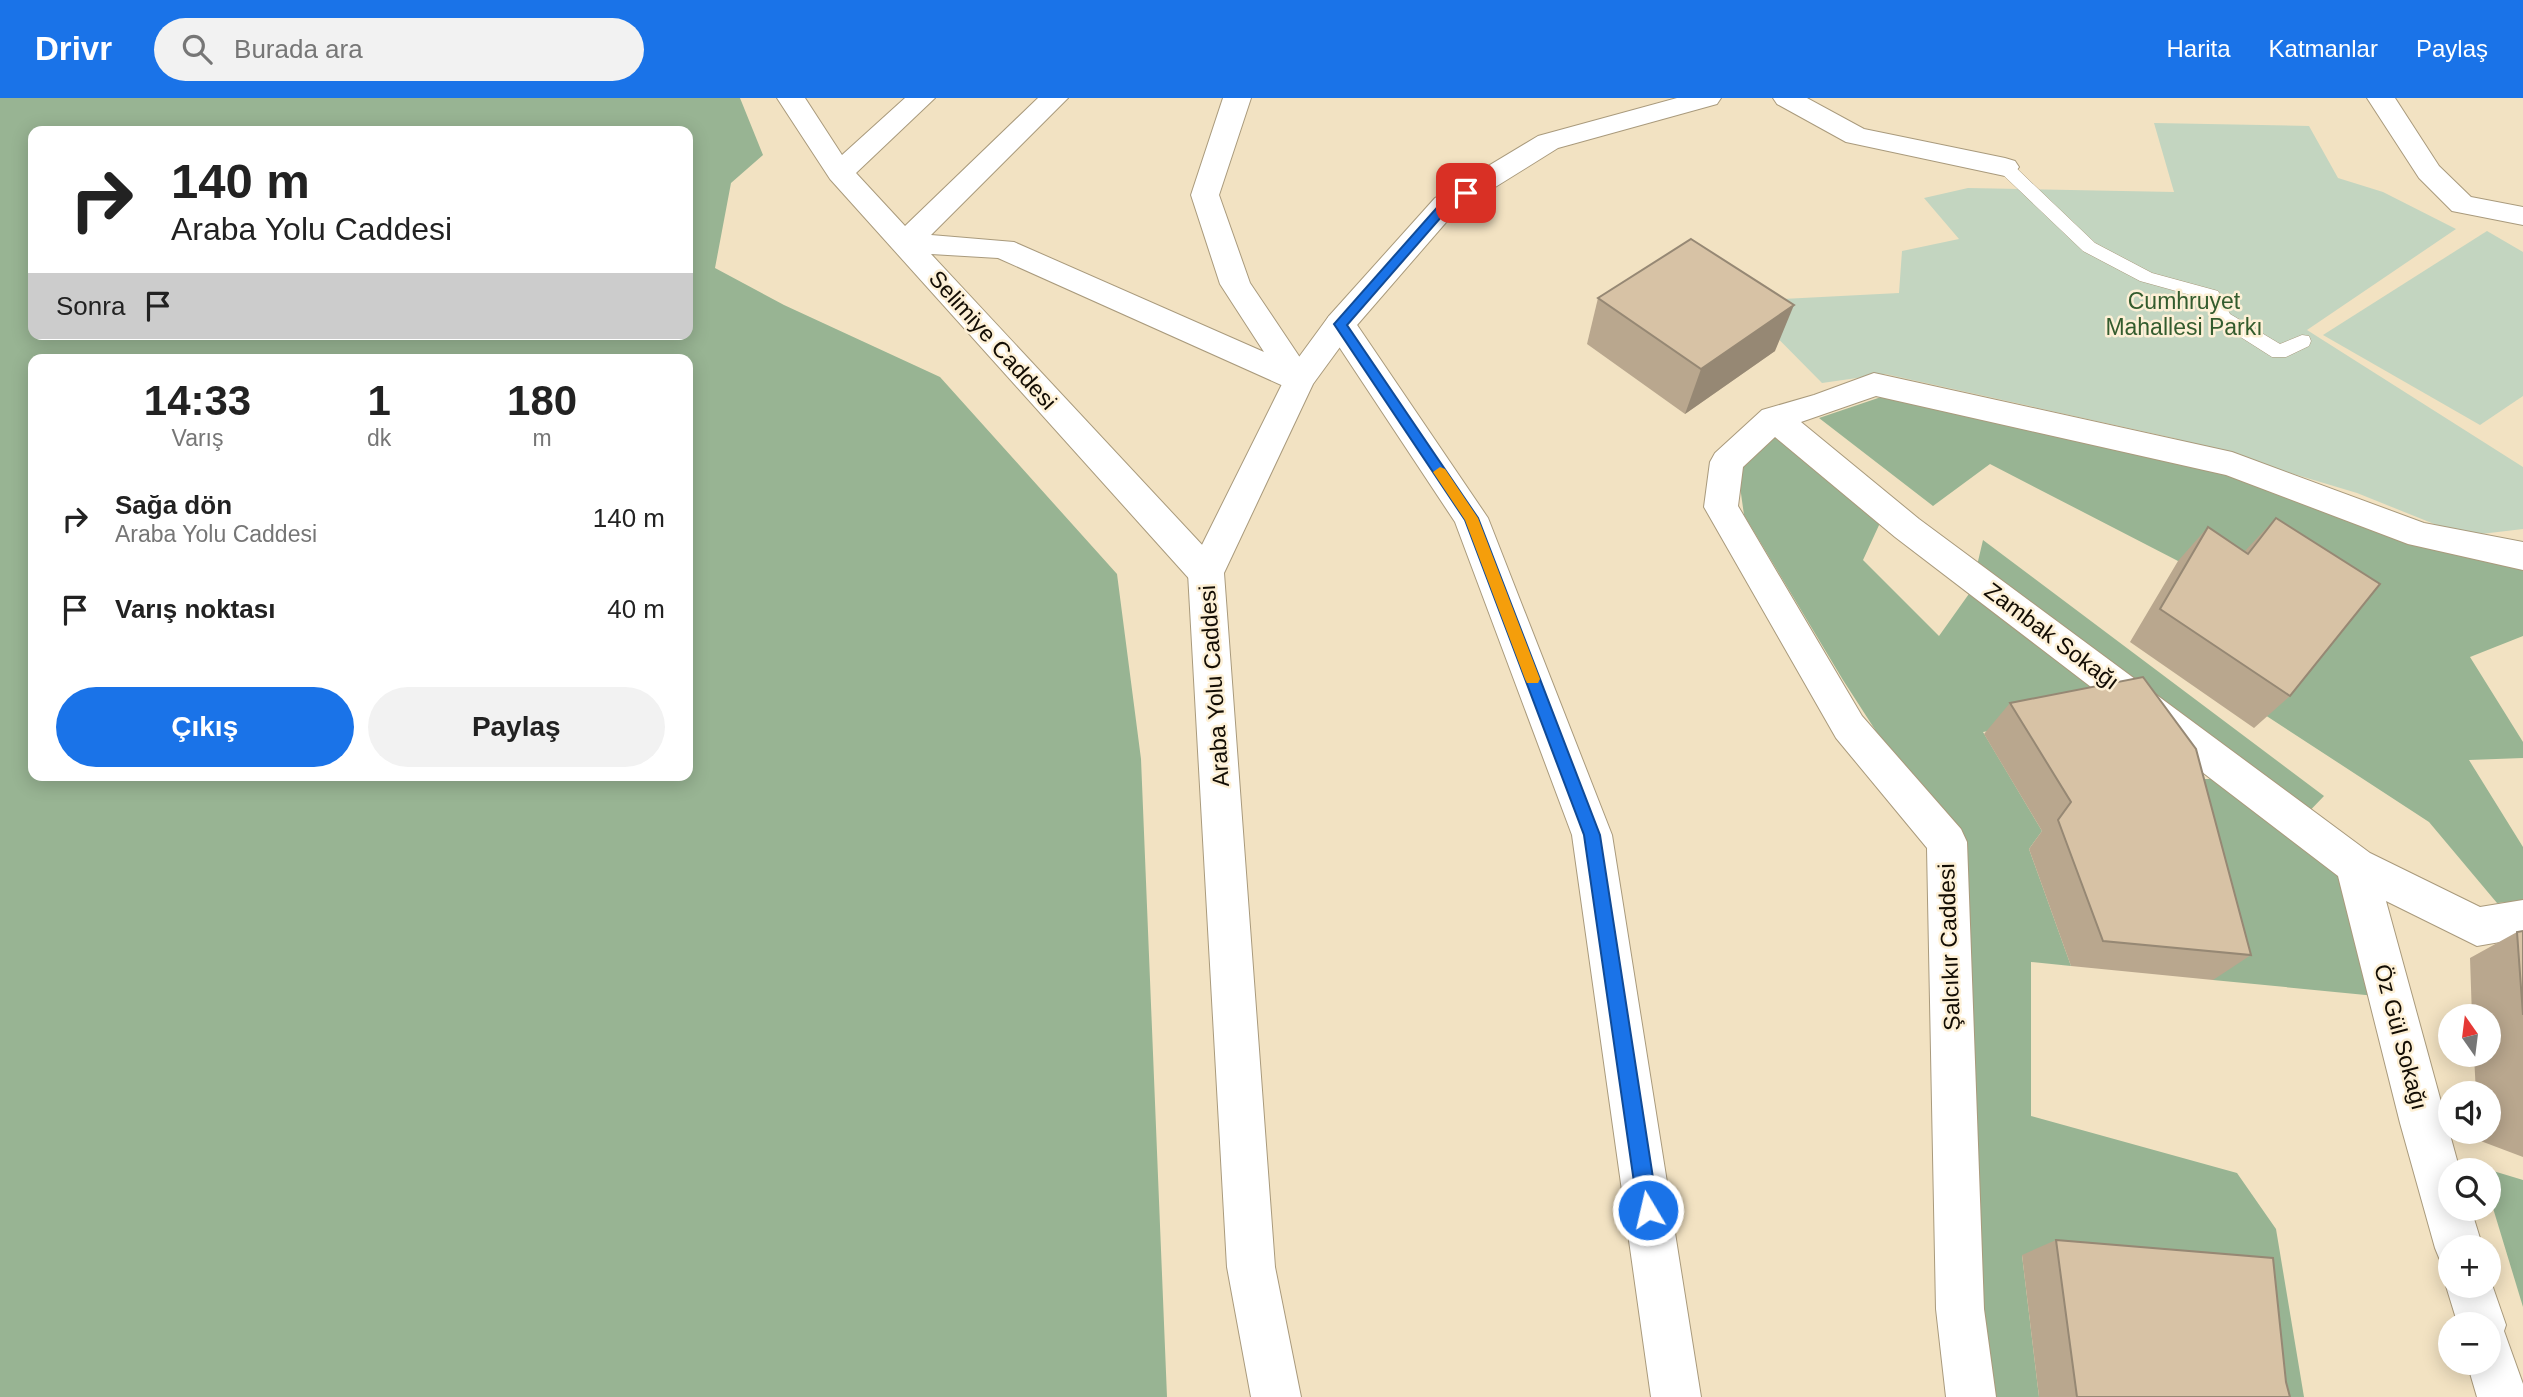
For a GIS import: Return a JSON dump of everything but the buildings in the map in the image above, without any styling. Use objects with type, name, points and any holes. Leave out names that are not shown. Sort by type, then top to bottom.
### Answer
[{"type":"street","name":"Selimiye Caddesi","points":[[791,98],[840,173],[1206,573]]},
{"type":"street","points":[[840,173],[921,98]]},
{"type":"street","points":[[905,243],[1054,98]]},
{"type":"street","points":[[1237,98],[1205,195],[1235,284],[1299,380]]},
{"type":"street","name":"Araba Yolu Caddesi","points":[[1276,1397],[1251,1267],[1206,573],[1299,380],[1340,324],[1445,205],[1548,142],[1707,98]]},
{"type":"street","points":[[1787,98],[1856,136],[2005,167]]},
{"type":"street","points":[[2381,98],[2429,172],[2462,204],[2523,216]]},
{"type":"street","points":[[905,243],[1003,249],[1299,380]]},
{"type":"street","points":[[1340,324],[1471,518],[1592,835],[1676,1397]]},
{"type":"street","points":[[1774,418],[1824,404],[1874,384],[2232,464],[2420,535],[2523,556]]},
{"type":"street","name":"Zambak Sokağı","points":[[1774,418],[1907,528],[2356,866],[2477,927],[2523,919]]},
{"type":"street","name":"Şalcıkır Caddesi","points":[[1774,418],[1727,462],[1721,507],[1849,727],[1947,842],[1959,1310],[1971,1397]]},
{"type":"street","name":"Öz Gül Sokağı","points":[[2356,866],[2423,1124],[2455,1235]]},
{"type":"street","points":[[2496,1375],[2502,1397]]},
{"type":"lane","points":[[2005,167],[2089,247],[2146,277],[2212,295],[2223,318],[2279,352],[2302,341]]},
{"type":"green space","points":[[0,98],[740,98],[763,155],[731,183],[715,268],[784,305],[940,377],[1117,574],[1141,759],[1167,1397],[0,1397]]},
{"type":"green space","name":"Cumhruyet Mahallesi Parkı","points":[[2154,123],[2309,126],[2338,178],[2383,192],[2456,229],[2307,330],[2523,467],[2523,529],[2464,536],[2357,493],[2173,438],[1885,374],[1822,383],[1741,301],[1899,293],[1902,251],[1959,239],[1924,198],[1968,188],[2174,192]]},
{"type":"green space","points":[[2487,231],[2523,252],[2523,396],[2480,425],[2323,335]]},
{"type":"green space","points":[[1884,396],[2231,473],[2523,563],[2523,636],[2470,657],[2523,742],[2523,758],[2469,760],[2523,847],[2523,901],[2497,903],[2429,822],[2265,715],[2216,588],[2178,561],[1990,464],[1933,506],[1819,418]]},
{"type":"green space","points":[[1777,432],[1880,523],[1863,560],[1939,636],[1971,591],[1983,540],[2324,796],[2299,822],[2113,709],[1983,732],[2042,831],[2029,849],[2071,966],[2031,962],[2031,1116],[2237,1173],[2276,1229],[2304,1397],[2241,1397],[2022,1255],[2039,1397],[1987,1397],[1952,849],[1843,680],[1744,515],[1737,465]]},
{"type":"green space","points":[[2163,779],[2233,779],[2343,868],[2376,996],[2213,980]]},
{"type":"green space","points":[[2501,1173],[2523,1180],[2523,1307],[2497,1221],[2501,1221]]},
{"type":"slow traffic","points":[[1440,472],[1471,518],[1532,679]]},
{"type":"route","points":[[1466,193],[1445,205],[1340,324],[1471,518],[1592,835],[1648,1210]]}]
